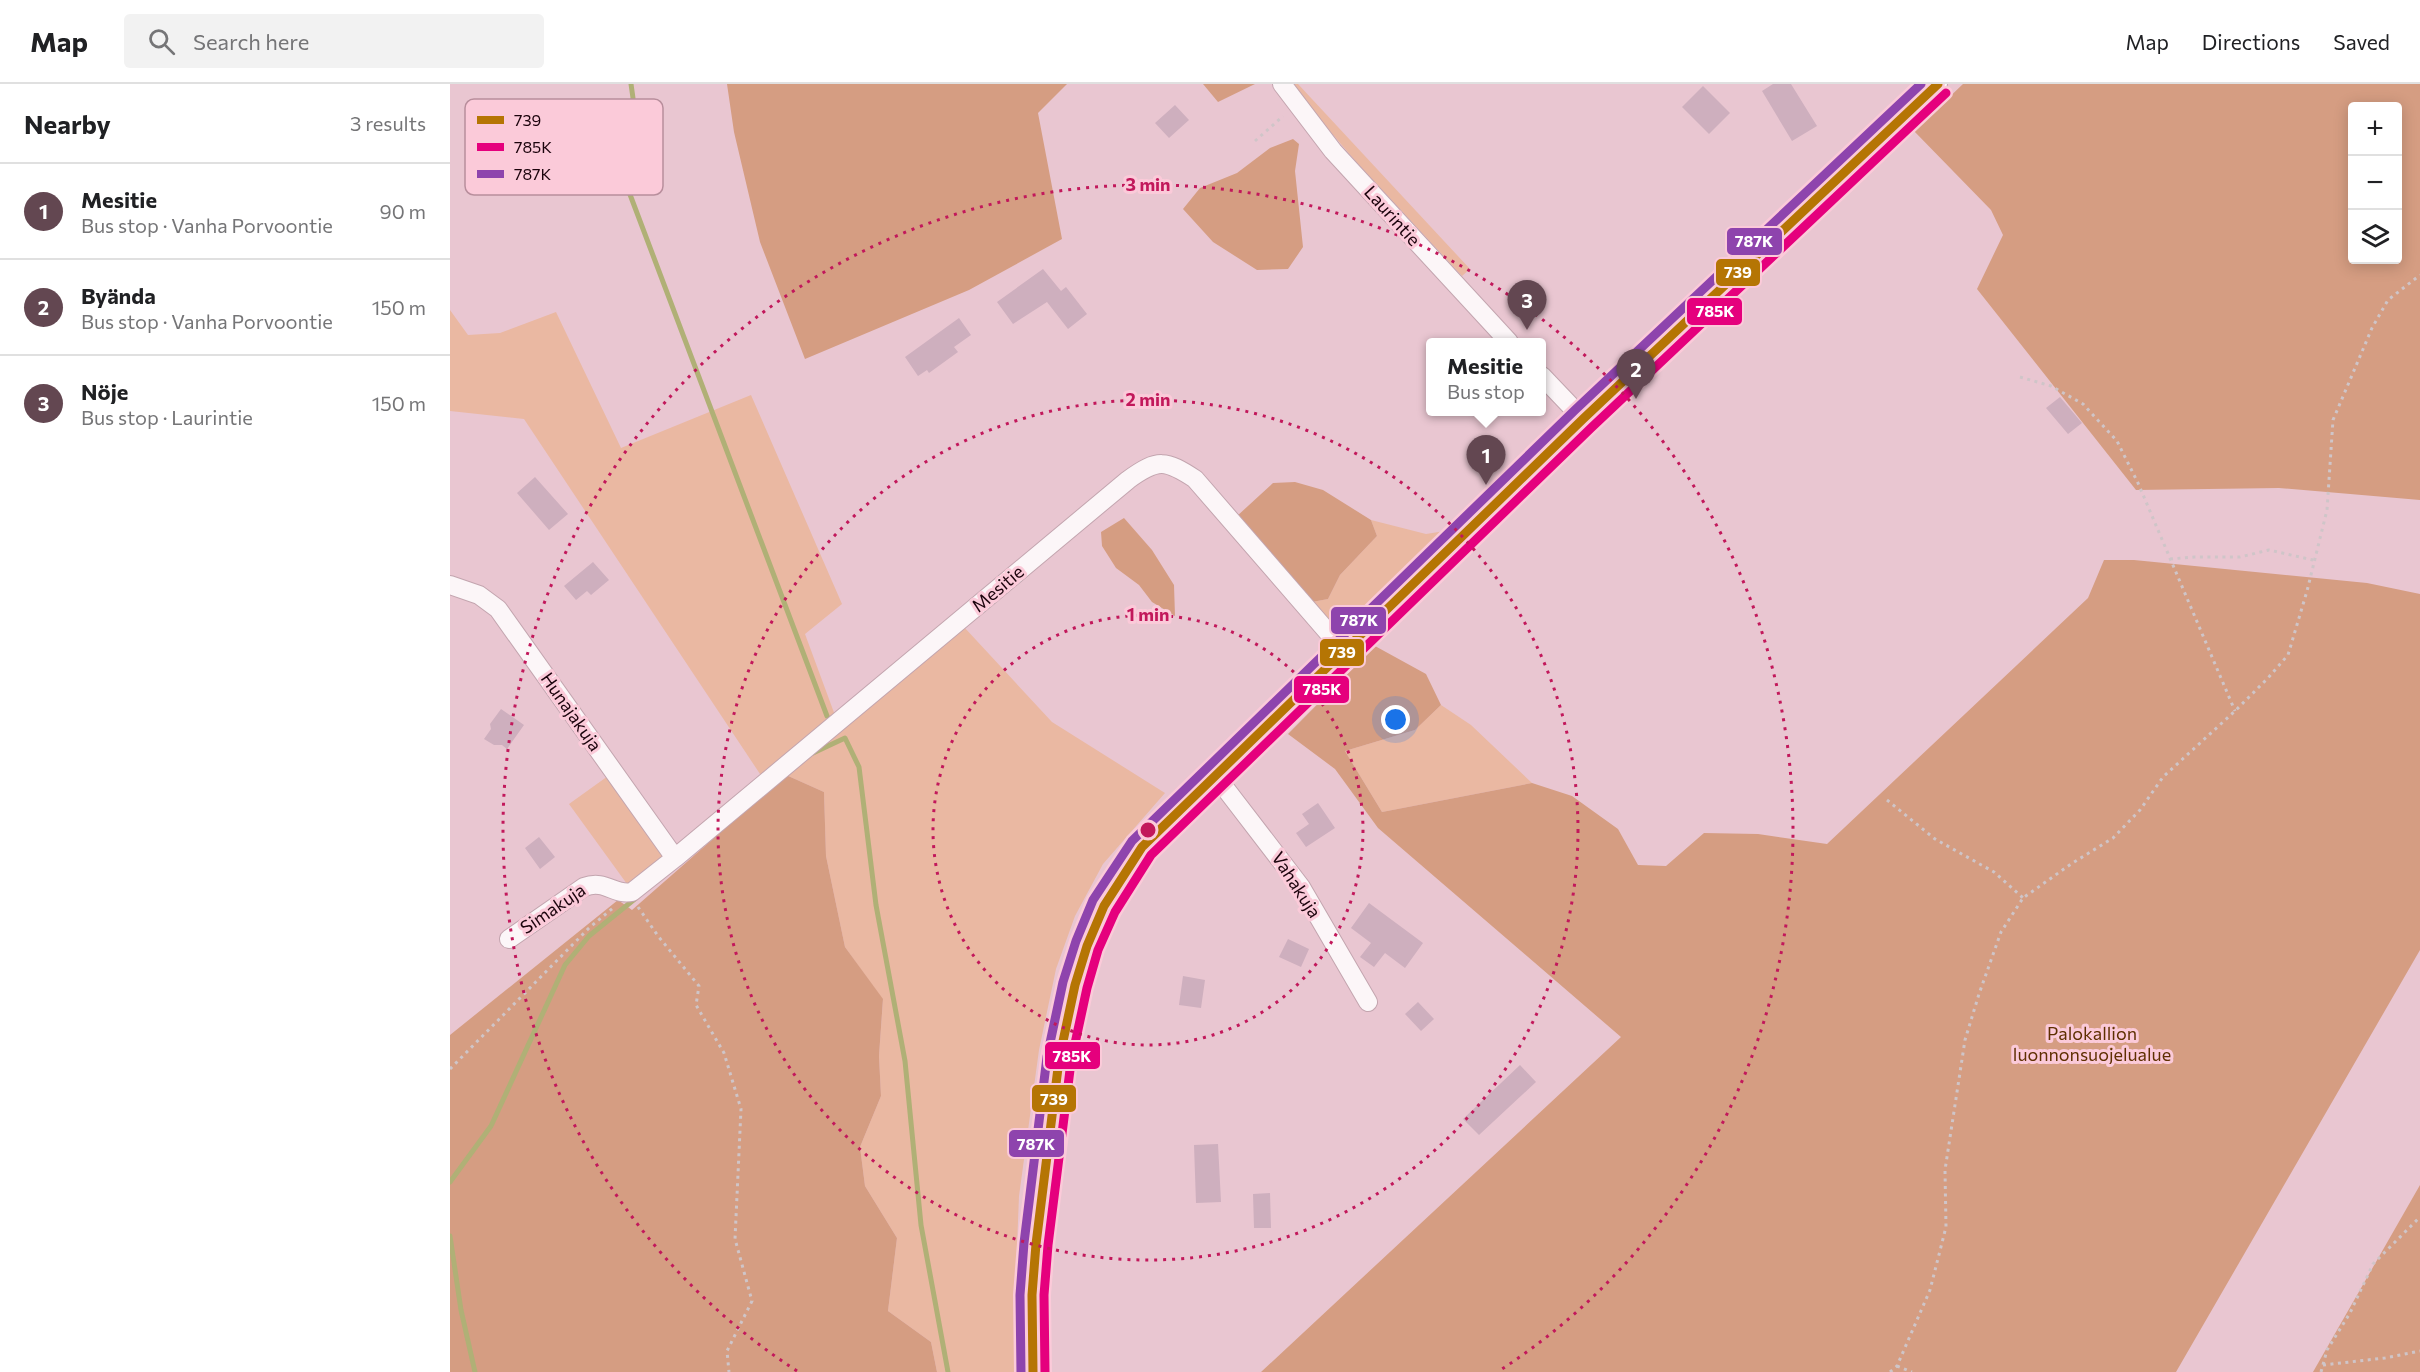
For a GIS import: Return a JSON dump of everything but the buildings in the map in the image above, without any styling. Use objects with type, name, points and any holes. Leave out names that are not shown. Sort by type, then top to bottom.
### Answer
[{"type":"street","name":"Laurintie","points":[[1282,84],[1333,151],[1505,338]]},
{"type":"street","points":[[1033,1372],[1032,1295],[1036,1244],[1059,1060],[1075,985],[1087,946],[1104,906],[1121,876],[1142,847],[1215,774],[1345,652],[1583,419],[1938,84]]},
{"type":"street","points":[[1546,380],[1583,419]]},
{"type":"street","name":"Mesitie","points":[[634,897],[675,858],[1128,480],[1156,465],[1173,464],[1195,479],[1345,652]]},
{"type":"street","name":"Hunajakuja","points":[[450,585],[479,595],[498,609],[675,858]]},
{"type":"street","name":"Vahakuja","points":[[1215,774],[1301,887],[1368,1002]]},
{"type":"street","name":"Simakuja","points":[[509,939],[584,886],[595,883],[608,885],[634,897]]},
{"type":"path","points":[[1255,141],[1296,105]]},
{"type":"path","points":[[1890,1372],[1897,1366],[1930,1290],[1946,1227],[1945,1170],[1965,1040],[2001,932],[2023,898],[2071,864],[2114,838],[2140,810],[2163,777],[2235,711],[2288,655],[2327,510],[2333,420],[2338,405],[2372,328],[2388,300],[2420,275]]},
{"type":"path","points":[[2020,377],[2051,386],[2083,404],[2117,441],[2138,483],[2235,711]]},
{"type":"path","points":[[2169,560],[2194,557],[2240,557],[2269,550],[2313,560]]},
{"type":"path","points":[[1887,800],[1935,839],[1994,872],[2023,898]]},
{"type":"path","points":[[450,1069],[589,928],[634,897],[658,936],[699,986],[696,1005],[724,1053],[741,1109],[735,1239],[752,1300],[728,1351],[729,1372]]},
{"type":"path","points":[[2321,1372],[2327,1350],[2350,1313],[2373,1264],[2420,1216]]},
{"type":"path","points":[[2323,1365],[2385,1358],[2420,1351]]},
{"type":"path","points":[[1897,1366],[1912,1372]]},
{"type":"shaded area","points":[[1294,84],[1298,84],[1470,269],[1462,276],[1358,164],[1305,102]]},
{"type":"shaded area","points":[[450,310],[468,335],[500,333],[556,312],[621,448],[751,395],[842,604],[805,634],[836,718],[764,780],[524,419],[450,411]]},
{"type":"shaded area","points":[[1371,520],[1426,534],[1451,530],[1352,632],[1337,635],[1312,602],[1328,599],[1340,575],[1377,536]]},
{"type":"shaded area","points":[[964,627],[1052,722],[1165,793],[1103,864],[1075,916],[1056,969],[1039,1050],[1019,1196],[1014,1372],[937,1372],[931,1342],[888,1311],[897,1238],[865,1186],[860,1147],[881,1096],[879,1056],[883,1000],[845,947],[826,856],[824,792],[786,775]]},
{"type":"shaded area","points":[[1441,705],[1471,725],[1532,783],[1382,812],[1345,751],[1415,730]]},
{"type":"shaded area","points":[[608,776],[666,856],[627,884],[569,804]]},
{"type":"green space","points":[[727,84],[1067,84],[1038,113],[1062,239],[969,290],[805,359],[760,242],[734,132]]},
{"type":"green space","points":[[1203,84],[1255,84],[1218,102]]},
{"type":"green space","points":[[1963,84],[2420,84],[2420,500],[2279,488],[2136,490],[1977,289],[2003,235],[1991,210],[1914,131]]},
{"type":"green space","points":[[1293,139],[1299,144],[1295,171],[1303,247],[1288,269],[1257,270],[1213,242],[1183,209],[1200,188],[1237,173],[1270,148]]},
{"type":"green space","points":[[1295,482],[1323,490],[1371,520],[1377,536],[1340,575],[1328,599],[1312,602],[1236,517],[1273,483]]},
{"type":"green space","points":[[1124,518],[1152,550],[1174,585],[1175,616],[1152,602],[1139,585],[1116,568],[1102,546],[1101,532]]},
{"type":"green space","name":"Palokallion luonnonsuojelualue","points":[[2104,560],[2134,560],[2367,583],[2420,594],[2420,950],[2176,1372],[1261,1372],[1621,1037],[1378,828],[1335,769],[1288,734],[1375,646],[1426,674],[1441,705],[1415,730],[1345,751],[1382,812],[1532,783],[1572,796],[1618,829],[1638,865],[1666,866],[1704,833],[1758,834],[1827,844],[2088,598]]},
{"type":"green space","points":[[786,775],[824,792],[826,856],[845,947],[883,999],[879,1056],[881,1096],[860,1147],[865,1186],[897,1238],[888,1311],[931,1342],[937,1372],[450,1372],[450,1035],[618,900],[632,910]]},
{"type":"green space","points":[[2420,1185],[2420,1372],[2313,1372]]},
{"type":"waterway","points":[[631,84],[633,99]]},
{"type":"waterway","points":[[630,195],[827,716]]},
{"type":"waterway","points":[[813,753],[845,738],[859,767],[876,905],[905,1061],[921,1225],[948,1372]]},
{"type":"waterway","points":[[450,1182],[491,1126],[565,965],[589,936],[636,898]]},
{"type":"waterway","points":[[450,1236],[461,1310],[475,1372]]},
{"type":"transit line","name":"787K","points":[[1021,1372],[1020,1295],[1024,1243],[1047,1057],[1063,982],[1076,941],[1093,900],[1132,841],[1575,410],[1921,84]]},
{"type":"transit line","name":"739","points":[[1033,1372],[1032,1295],[1036,1244],[1059,1060],[1075,985],[1087,946],[1104,906],[1142,847],[1583,419],[1938,84]]},
{"type":"transit line","name":"785K","points":[[1045,1372],[1044,1295],[1048,1245],[1071,1062],[1098,950],[1115,912],[1151,855],[1591,428],[1946,93]]},
{"type":"place","name":"Nöje","points":[[1527,330]]},
{"type":"place","name":"Byända","points":[[1636,399]]},
{"type":"place","name":"Mesitie","points":[[1486,485]]}]
